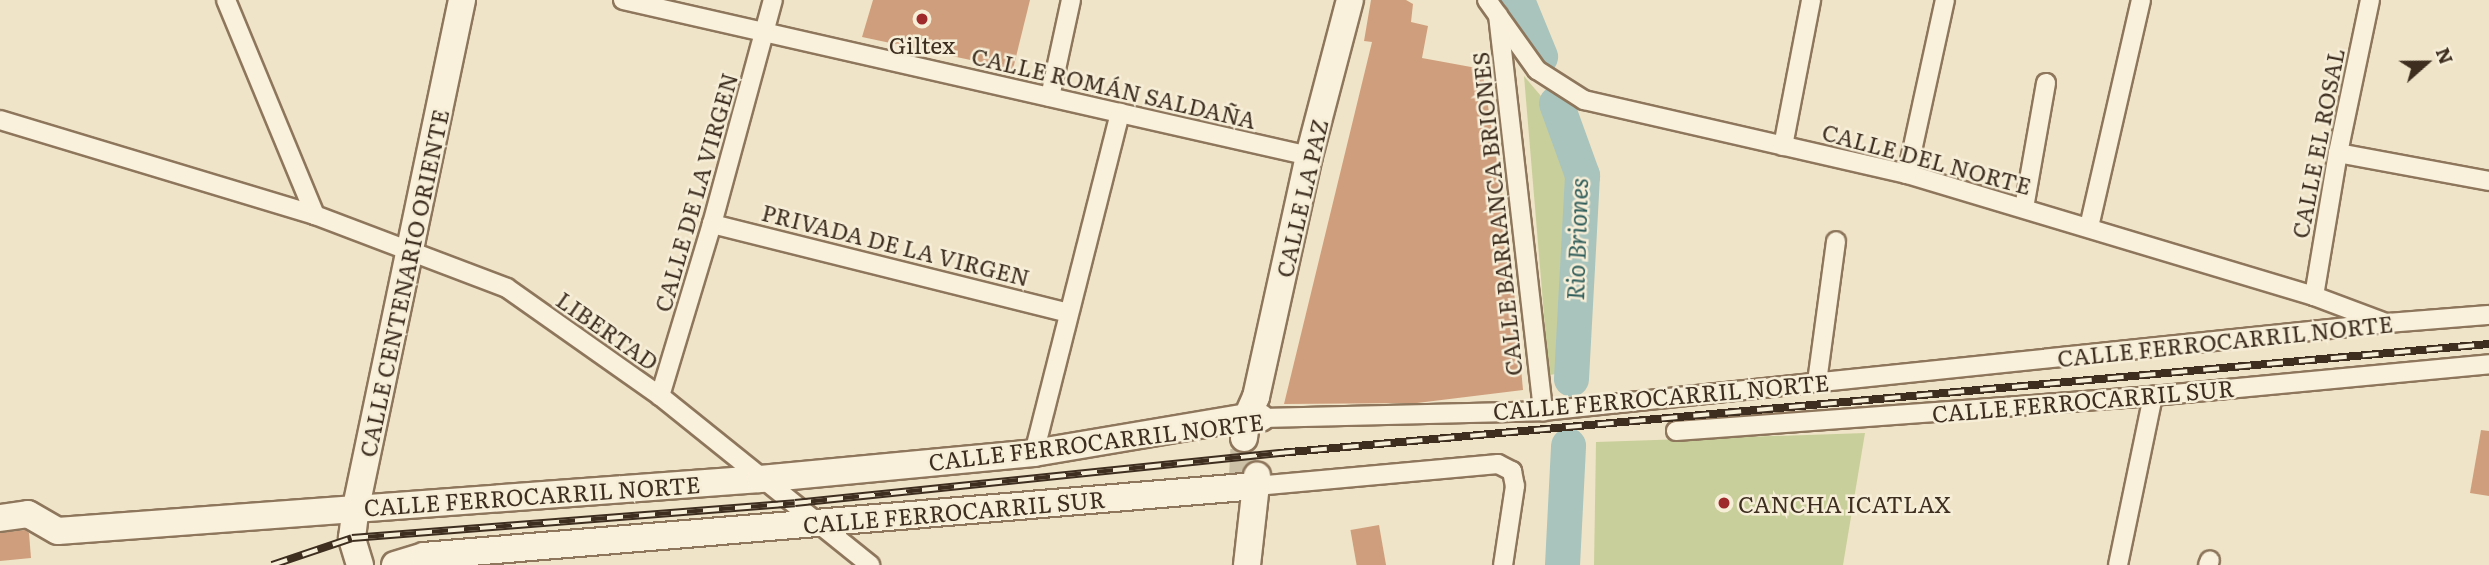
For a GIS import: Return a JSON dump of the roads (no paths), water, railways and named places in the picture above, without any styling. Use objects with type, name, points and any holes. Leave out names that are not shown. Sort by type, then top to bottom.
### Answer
[{"type":"main road","name":"CALLE CENTENARIO ORIENTE","points":[[360,565],[352,538],[356,507],[462,0]]},
{"type":"main road","name":"CALLE LA PAZ","points":[[1253,422],[1309,156],[1350,0]]},
{"type":"main road","name":"CALLE FERROCARRIL NORTE","points":[[0,518],[28,514],[58,531],[760,479],[1034,453],[1253,422]]},
{"type":"main road","name":"CALLE FERROCARRIL SUR","points":[[395,565],[425,556],[1250,485]]},
{"type":"main road","points":[[1247,565],[1250,485]]},
{"type":"street","points":[[226,0],[315,215]]},
{"type":"street","name":"CALLE ROMÁN SALDAÑA","points":[[623,0],[1309,156]]},
{"type":"street","name":"CALLE DE LA VIRGEN","points":[[660,396],[712,224],[773,0]]},
{"type":"street","points":[[1050,97],[1071,0]]},
{"type":"street","points":[[1783,146],[1811,0]]},
{"type":"street","points":[[1908,174],[1945,0]]},
{"type":"street","points":[[2088,227],[2141,0]]},
{"type":"street","name":"CALLE EL ROSAL","points":[[2314,296],[2338,153],[2370,0]]},
{"type":"street","name":"CALLE DEL NORTE","points":[[1492,6],[1537,70],[1584,100],[1908,174],[2314,296],[2387,323]]},
{"type":"street","name":"CALLE BARRANCA BRIONES","points":[[1492,6],[1543,411]]},
{"type":"street","points":[[2024,208],[2046,83]]},
{"type":"street","points":[[1034,453],[1120,113]]},
{"type":"street","name":"LIBERTAD","points":[[0,120],[315,215],[507,288],[660,396],[870,565]]},
{"type":"street","points":[[2338,153],[2489,181]]},
{"type":"street","name":"PRIVADA DE LA VIRGEN","points":[[712,224],[1068,313]]},
{"type":"street","points":[[1816,382],[1836,242]]},
{"type":"street","name":"CALLE FERROCARRIL NORTE","points":[[1253,422],[1543,411],[2387,323],[2489,315]]},
{"type":"street","name":"CALLE FERROCARRIL SUR","points":[[1676,431],[2153,396],[2489,364]]},
{"type":"street","points":[[2118,565],[2153,396]]},
{"type":"street","name":"CALLE FERROCARRIL SUR","points":[[1250,485],[1498,464],[1512,471],[1515,486],[1503,565]]},
{"type":"waterway","name":"Rio Briones","points":[[1517,0],[1540,56]]},
{"type":"waterway","name":"Rio Briones","points":[[1556,103],[1582,175],[1571,379]]},
{"type":"waterway","name":"Rio Briones","points":[[1562,565],[1568,445]]},
{"type":"tunnel","points":[[1242,476],[1244,438]]},
{"type":"railway","points":[[272,565],[352,538],[795,503],[1279,453],[2489,344]]},
{"type":"place","name":"Giltex","points":[[922,19]]},
{"type":"place","name":"CANCHA ICATLAX","points":[[1724,503]]}]
